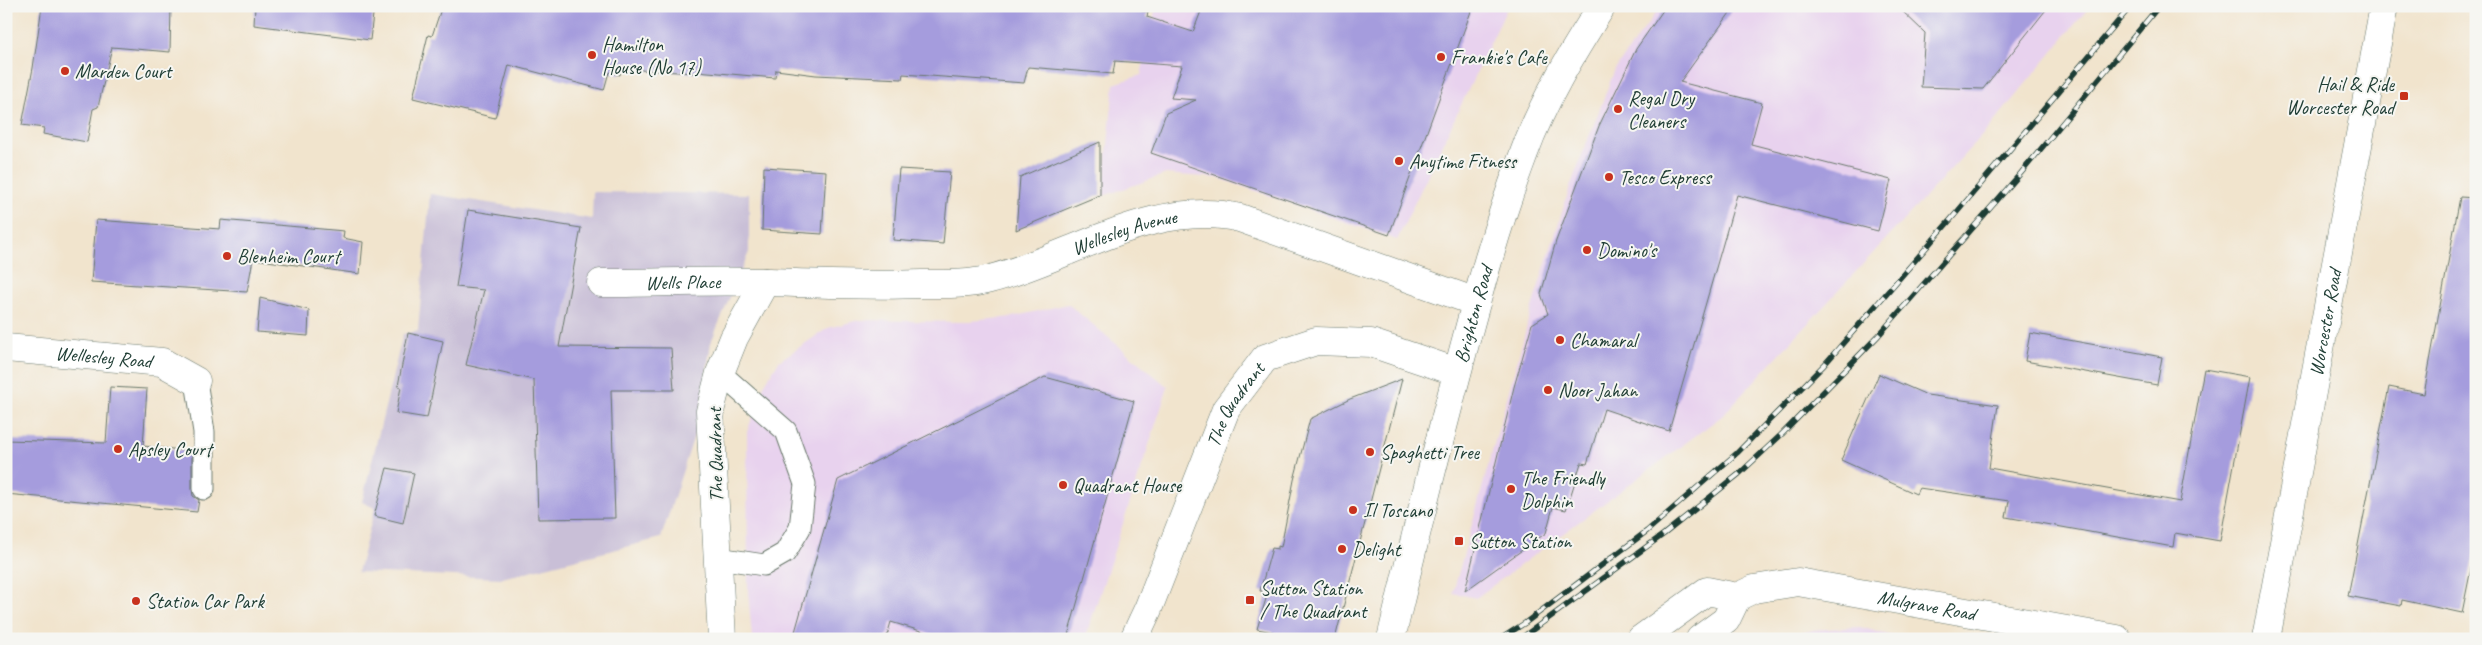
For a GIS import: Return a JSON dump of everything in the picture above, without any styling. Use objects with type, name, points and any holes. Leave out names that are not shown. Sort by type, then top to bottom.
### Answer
[{"type":"street","name":"Brighton Road","points":[[1391,639],[1476,302],[1524,152],[1554,88],[1579,42],[1602,6]]},
{"type":"street","name":"Worcester Road","points":[[2266,639],[2384,6]]},
{"type":"street","name":"Wellesley Avenue","points":[[765,282],[833,286],[935,284],[988,280],[1034,266],[1135,226],[1200,212],[1240,218],[1476,302]]},
{"type":"street","name":"Wells Place","points":[[601,283],[765,282]]},
{"type":"street","name":"The Quadrant","points":[[722,639],[710,411],[720,373],[734,338],[765,282]]},
{"type":"street","name":"The Quadrant","points":[[1134,639],[1148,609],[1226,408],[1264,358],[1316,341],[1371,343],[1457,372]]},
{"type":"street","name":"Wellesley Road","points":[[6,348],[162,362],[196,381]]},
{"type":"street","name":"Mulgrave Road","points":[[1737,597],[1754,588],[1798,582],[2117,639]]},
{"type":"street","points":[[1641,639],[1707,591],[1737,597],[1726,620],[1700,639]]},
{"type":"lane","points":[[718,558],[764,565],[785,553],[800,528],[805,484],[786,431],[720,373]]},
{"type":"lane","points":[[196,381],[204,432],[204,489]]},
{"type":"shaded area","points":[[1156,6],[1508,6],[1397,240],[1218,178],[1166,174],[1103,196],[1114,84],[1141,75]]},
{"type":"shaded area","points":[[1661,6],[2090,6],[1989,128],[1722,416],[1476,598],[1453,593],[1533,304],[1570,187],[1615,69]]},
{"type":"shaded area","points":[[593,192],[749,194],[749,252],[711,342],[700,417],[661,538],[502,578],[358,572],[375,508],[362,502],[403,334],[418,331],[430,194],[592,219]]},
{"type":"shaded area","points":[[1068,304],[1168,387],[1085,639],[752,639],[748,590],[747,432],[764,385],[779,361],[828,328],[859,320],[960,322],[1012,317]]},
{"type":"shaded area","points":[[1860,627],[1902,639],[1784,639],[1813,630]]},
{"type":"building","name":"Marden Court","points":[[42,6],[171,6],[170,52],[112,47],[98,107],[93,109],[87,142],[43,134],[44,128],[22,125]]},
{"type":"building","points":[[255,6],[374,6],[370,40],[254,25]]},
{"type":"building","points":[[442,6],[1143,6],[1142,11],[1148,11],[1147,17],[1193,32],[1203,6],[1473,6],[1389,235],[1151,153],[1166,113],[1196,100],[1171,98],[1182,66],[1115,61],[1113,74],[1028,67],[1024,83],[903,74],[902,79],[816,75],[776,70],[775,78],[697,71],[697,73],[621,69],[620,75],[609,72],[604,90],[509,65],[495,118],[413,98],[428,35],[432,36]]},
{"type":"building","points":[[1666,6],[1735,6],[1680,82],[1762,103],[1751,144],[1891,180],[1878,231],[1737,195],[1669,431],[1604,409],[1587,464],[1581,463],[1566,510],[1553,507],[1546,533],[1465,591],[1514,387],[1532,324],[1548,314],[1541,294],[1556,241],[1599,126],[1636,49]]},
{"type":"building","points":[[1897,6],[2049,6],[1983,89],[1921,87],[1925,33]]},
{"type":"building","points":[[1100,142],[1100,195],[1016,230],[1020,177]]},
{"type":"building","points":[[764,167],[826,171],[822,234],[762,230]]},
{"type":"building","points":[[899,169],[950,172],[943,244],[893,240]]},
{"type":"building","points":[[2460,197],[2476,198],[2476,544],[2462,613],[2402,600],[2401,606],[2348,596],[2389,387],[2424,394]]},
{"type":"building","points":[[468,210],[581,228],[559,347],[671,348],[674,390],[611,390],[615,518],[538,519],[534,380],[466,365],[484,290],[456,287]]},
{"type":"building","name":"Blenheim Court","points":[[96,220],[220,229],[221,220],[344,231],[343,238],[363,242],[360,274],[253,259],[247,292],[91,282]]},
{"type":"building","points":[[260,298],[309,310],[308,336],[257,332]]},
{"type":"building","points":[[408,333],[443,341],[427,418],[396,413],[401,387],[398,386]]},
{"type":"building","points":[[2030,333],[2162,357],[2157,385],[2025,361]]},
{"type":"building","points":[[2204,369],[2250,377],[2220,541],[2175,533],[2173,547],[2006,517],[2009,501],[1919,488],[1916,494],[1841,460],[1879,374],[1927,395],[1998,405],[1989,468],[2180,502]]},
{"type":"building","points":[[1045,377],[1134,401],[1067,639],[947,639],[891,622],[886,639],[793,639],[838,480]]},
{"type":"building","points":[[1402,379],[1335,639],[1272,639],[1273,632],[1257,629],[1268,592],[1260,591],[1272,548],[1278,549],[1278,546],[1281,547],[1294,480],[1310,419],[1350,399]]},
{"type":"building","name":"Apsley Court","points":[[110,387],[147,389],[143,446],[192,451],[192,489],[193,496],[199,500],[197,512],[6,494],[6,440],[106,443]]},
{"type":"building","points":[[387,468],[414,473],[403,523],[374,516]]},
{"type":"railway","points":[[1500,639],[1525,623],[1647,531],[1737,453],[1824,365],[1952,218],[2131,6]]},
{"type":"railway","points":[[1520,639],[1664,534],[1739,474],[1782,434],[1878,336],[2021,173],[2159,6]]},
{"type":"place","name":"Hamilton House (No 17)","points":[[592,55]]},
{"type":"place","name":"Frankie's Cafe","points":[[1441,57]]},
{"type":"place","name":"Marden Court","points":[[65,71]]},
{"type":"place","name":"Hail & Ride Worcester Road","points":[[2404,96]]},
{"type":"place","name":"Regal Dry Cleaners","points":[[1618,109]]},
{"type":"place","name":"Anytime Fitness","points":[[1399,161]]},
{"type":"place","name":"Tesco Express","points":[[1609,177]]},
{"type":"place","name":"Domino's","points":[[1587,250]]},
{"type":"place","name":"Blenheim Court","points":[[227,256]]},
{"type":"place","name":"Chamaral","points":[[1560,340]]},
{"type":"place","name":"Noor Jahan","points":[[1548,390]]},
{"type":"place","name":"Apsley Court","points":[[118,449]]},
{"type":"place","name":"Spaghetti Tree","points":[[1370,452]]},
{"type":"place","name":"Quadrant House","points":[[1063,485]]},
{"type":"place","name":"The Friendly Dolphin","points":[[1511,489]]},
{"type":"place","name":"Il Toscano","points":[[1353,510]]},
{"type":"place","name":"Sutton Station","points":[[1459,541]]},
{"type":"place","name":"Delight","points":[[1342,549]]},
{"type":"place","name":"Sutton Station / The Quadrant","points":[[1250,600]]},
{"type":"place","name":"Station Car Park","points":[[136,601]]}]
